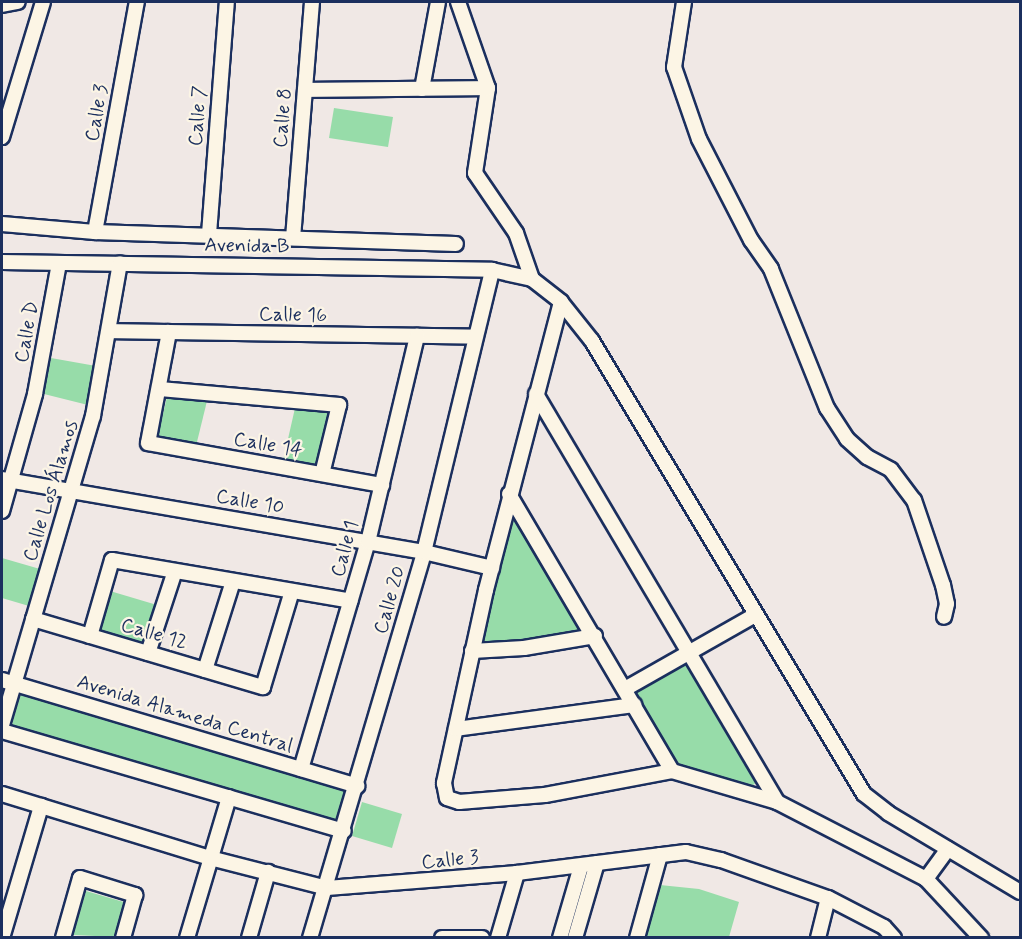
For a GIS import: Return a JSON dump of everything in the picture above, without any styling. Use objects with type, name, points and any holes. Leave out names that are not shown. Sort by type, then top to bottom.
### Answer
[{"type":"street","points":[[2,5],[18,2]]},
{"type":"street","points":[[2,137],[7,99],[43,2]]},
{"type":"street","name":"Calle 3","points":[[95,232],[137,2]]},
{"type":"street","name":"Calle 7","points":[[209,234],[227,2]]},
{"type":"street","name":"Calle 8","points":[[293,238],[312,2]]},
{"type":"street","points":[[422,89],[438,2]]},
{"type":"street","points":[[458,2],[488,88],[475,173],[518,237],[532,279],[561,302],[605,361],[864,794],[888,813],[1020,892]]},
{"type":"street","points":[[684,2],[674,67],[699,139],[751,240],[771,269],[827,408],[847,438],[867,457],[891,470],[914,500],[944,591],[944,617]]},
{"type":"street","points":[[305,90],[488,88]]},
{"type":"street","name":"Avenida B","points":[[2,224],[95,232],[456,243]]},
{"type":"street","name":"Avenida B","points":[[2,262],[492,270],[532,279]]},
{"type":"street","name":"Calle D","points":[[2,511],[6,480],[35,394],[59,263]]},
{"type":"street","name":"Calle Los Álamos","points":[[2,725],[8,682],[33,619],[93,416],[110,331],[120,263]]},
{"type":"street","name":"Calle 20","points":[[310,938],[358,786],[424,552],[492,270]]},
{"type":"street","points":[[561,302],[509,494],[472,651],[444,783],[447,798],[459,802],[545,795],[672,771],[777,802],[926,879],[981,938]]},
{"type":"street","name":"Calle 16","points":[[110,331],[475,337]]},
{"type":"street","points":[[169,332],[160,389],[339,405],[322,474]]},
{"type":"street","name":"Calle 1","points":[[301,769],[368,542],[417,336]]},
{"type":"street","name":"Calle 14","points":[[160,389],[148,442],[382,485]]},
{"type":"street","points":[[536,394],[777,802]]},
{"type":"street","name":"Calle 10","points":[[6,480],[424,552],[492,568]]},
{"type":"street","points":[[509,494],[595,636],[672,771]]},
{"type":"street","points":[[90,636],[112,560],[351,602]]},
{"type":"street","points":[[148,653],[175,571]]},
{"type":"street","points":[[205,670],[233,581]]},
{"type":"street","name":"Calle 12","points":[[33,619],[263,687],[292,591]]},
{"type":"street","points":[[625,689],[755,615]]},
{"type":"street","points":[[472,651],[524,648],[595,636]]},
{"type":"street","name":"Avenida Alameda Central","points":[[8,682],[358,786]]},
{"type":"street","points":[[456,729],[634,705]]},
{"type":"street","points":[[2,731],[344,831]]},
{"type":"street","name":"Calle 3","points":[[2,794],[210,858],[327,888],[517,873],[686,852],[722,860],[828,898],[894,938]]},
{"type":"street","points":[[187,938],[229,797]]},
{"type":"street","points":[[2,938],[41,807]]},
{"type":"street","points":[[926,879],[948,849]]},
{"type":"street","points":[[637,938],[660,855]]},
{"type":"street","points":[[575,938],[597,863]]},
{"type":"street","points":[[560,938],[581,866]]},
{"type":"street","points":[[249,938],[268,872]]},
{"type":"street","points":[[498,938],[517,873]]},
{"type":"street","points":[[63,938],[80,878],[135,895],[123,938]]},
{"type":"street","points":[[818,938],[828,898]]},
{"type":"street","points":[[442,938],[482,938]]},
{"type":"green space","points":[[334,108],[393,117],[388,147],[329,138]]},
{"type":"green space","points":[[51,358],[96,366],[88,405],[44,394]]},
{"type":"green space","points":[[167,397],[207,401],[196,446],[157,439]]},
{"type":"green space","points":[[295,408],[331,412],[318,467],[283,461]]},
{"type":"green space","points":[[511,512],[584,627],[583,633],[485,647],[480,638]]},
{"type":"green space","points":[[2,558],[40,569],[29,606],[2,598]]},
{"type":"green space","points":[[110,591],[157,605],[144,644],[98,632]]},
{"type":"green space","points":[[687,661],[758,781],[752,786],[679,767],[633,691]]},
{"type":"green space","points":[[21,692],[350,788],[340,824],[11,728]]},
{"type":"green space","points":[[362,802],[402,814],[392,848],[352,836]]},
{"type":"green space","points":[[660,885],[699,889],[739,902],[729,937],[645,937]]},
{"type":"green space","points":[[86,891],[127,903],[117,937],[73,935]]}]
